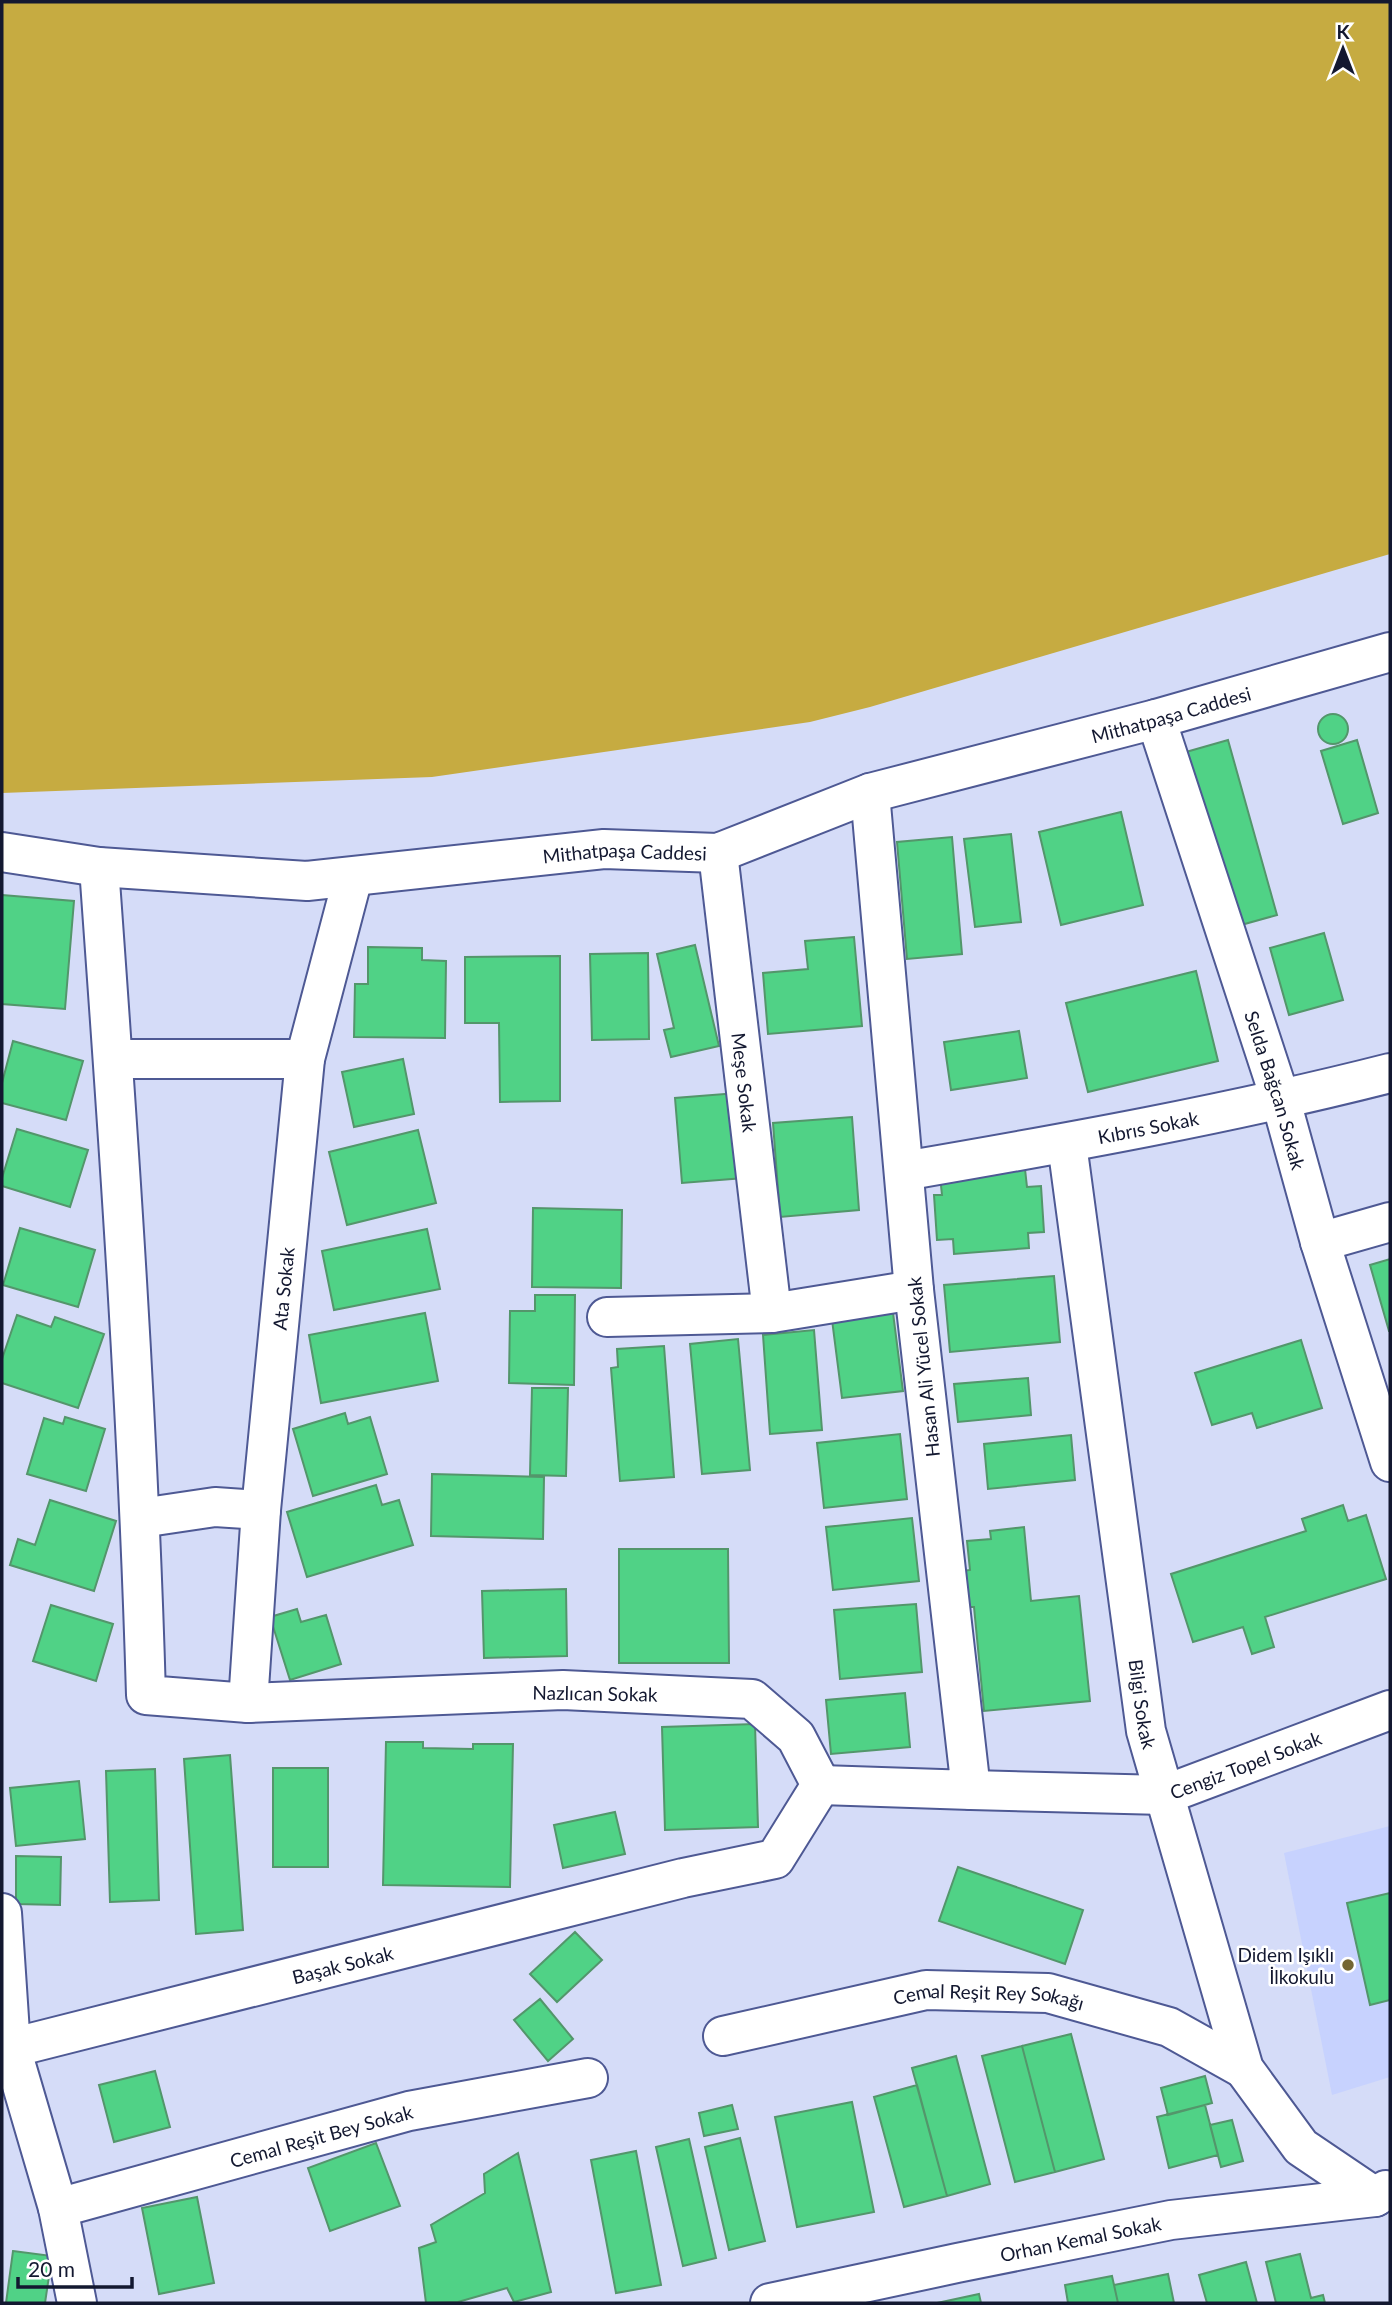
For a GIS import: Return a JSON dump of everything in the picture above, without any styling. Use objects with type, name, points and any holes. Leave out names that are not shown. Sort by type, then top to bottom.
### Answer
[{"type":"street","name":"Mithatpaşa Caddesi","points":[[2,852],[99,867],[307,881],[604,849],[718,853],[870,793],[1156,719],[1390,652]]},
{"type":"street","name":"Selda Bağcan Sokak","points":[[1156,719],[1281,1101],[1320,1242],[1390,1462]]},
{"type":"street","name":"Hasan Ali Yücel Sokak","points":[[870,793],[914,1290],[971,1790]]},
{"type":"street","name":"Meşe Sokak","points":[[718,853],[772,1313]]},
{"type":"street","points":[[99,867],[141,1518],[215,1507],[261,1510]]},
{"type":"street","name":"Ata Sokak","points":[[248,1703],[261,1510],[305,1059],[353,877]]},
{"type":"street","points":[[113,1059],[305,1059]]},
{"type":"street","name":"Kıbrıs Sokak","points":[[904,1171],[1066,1144],[1281,1101],[1390,1073]]},
{"type":"street","name":"Bilgi Sokak","points":[[1066,1144],[1146,1731],[1244,2070],[1301,2147],[1383,2192]]},
{"type":"street","points":[[1320,1242],[1390,1222]]},
{"type":"street","points":[[607,1317],[772,1313],[914,1290]]},
{"type":"street","name":"Nazlıcan Sokak","points":[[141,1518],[146,1695],[248,1703],[564,1690],[752,1699],[796,1737],[821,1785]]},
{"type":"street","name":"Cengiz Topel Sokak","points":[[971,1790],[1164,1795],[1390,1710]]},
{"type":"street","points":[[821,1785],[971,1790]]},
{"type":"street","name":"Başak Sokak","points":[[7,2052],[683,1878],[775,1859],[821,1785]]},
{"type":"street","points":[[2,1913],[7,2052],[58,2208],[77,2303]]},
{"type":"street","name":"Cemal Reşit Rey Sokağı","points":[[723,2036],[926,1990],[1048,1993],[1169,2027],[1244,2070]]},
{"type":"street","name":"Cemal Reşit Bey Sokak","points":[[58,2208],[408,2111],[588,2078]]},
{"type":"street","name":"Orhan Kemal Sokak","points":[[770,2303],[1171,2220],[1383,2192]]},
{"type":"shaded area","points":[[2,2],[1390,2],[1390,554],[870,707],[810,722],[432,777],[2,793]]},
{"type":"shaded area","name":"Didem Işıklı İlkokulu","points":[[1390,1826],[1390,2077],[1332,2095],[1284,1853]]},
{"type":"building","points":[[1333,714],[1344,718],[1348,729],[1344,740],[1333,744],[1322,740],[1318,729],[1322,718]]},
{"type":"building","points":[[1228,740],[1277,915],[1234,927],[1186,752]]},
{"type":"building","points":[[1357,740],[1378,813],[1343,824],[1321,751]]},
{"type":"building","points":[[1121,812],[1143,905],[1061,925],[1039,832]]},
{"type":"building","points":[[1011,834],[1021,922],[975,927],[964,839]]},
{"type":"building","points":[[952,837],[962,954],[907,959],[897,842]]},
{"type":"building","points":[[2,895],[74,901],[65,1009],[2,1004]]},
{"type":"building","points":[[1324,933],[1343,1000],[1289,1015],[1270,948]]},
{"type":"building","points":[[854,937],[862,1026],[768,1034],[763,973],[808,969],[805,941]]},
{"type":"building","points":[[695,945],[719,1046],[671,1057],[664,1030],[674,1028],[657,954]]},
{"type":"building","points":[[368,947],[422,948],[422,960],[446,961],[445,1038],[354,1037],[355,984],[368,984]]},
{"type":"building","points":[[648,953],[649,1039],[592,1040],[590,954]]},
{"type":"building","points":[[560,956],[560,1101],[500,1102],[499,1023],[465,1023],[465,957]]},
{"type":"building","points":[[1196,971],[1218,1061],[1088,1092],[1066,1003]]},
{"type":"building","points":[[1019,1031],[1027,1078],[951,1090],[944,1042]]},
{"type":"building","points":[[13,1041],[83,1061],[66,1120],[2,1103],[2,1083]]},
{"type":"building","points":[[403,1059],[414,1114],[354,1127],[342,1072]]},
{"type":"building","points":[[737,1093],[744,1178],[682,1183],[675,1098]]},
{"type":"building","points":[[852,1117],[859,1210],[780,1217],[773,1123]]},
{"type":"building","points":[[17,1129],[88,1150],[70,1207],[2,1186]]},
{"type":"building","points":[[418,1130],[436,1203],[347,1225],[329,1152]]},
{"type":"building","points":[[1025,1169],[1027,1187],[1041,1186],[1044,1232],[1028,1233],[1029,1248],[954,1254],[953,1239],[937,1240],[934,1195],[942,1195],[940,1176]]},
{"type":"building","points":[[533,1208],[622,1210],[621,1288],[532,1287]]},
{"type":"building","points":[[20,1228],[95,1250],[78,1307],[3,1285]]},
{"type":"building","points":[[427,1229],[440,1289],[334,1310],[322,1251]]},
{"type":"building","points":[[1390,1259],[1390,1331],[1389,1331],[1370,1265]]},
{"type":"building","points":[[1054,1276],[1060,1342],[950,1352],[944,1285]]},
{"type":"building","points":[[535,1295],[575,1295],[574,1385],[509,1383],[510,1311],[535,1311]]},
{"type":"building","points":[[892,1305],[903,1391],[842,1398],[831,1312]]},
{"type":"building","points":[[425,1313],[438,1381],[321,1403],[309,1335]]},
{"type":"building","points":[[17,1315],[51,1327],[55,1317],[104,1334],[78,1408],[2,1383],[2,1359]]},
{"type":"building","points":[[814,1330],[822,1430],[770,1434],[763,1335]]},
{"type":"building","points":[[738,1339],[750,1470],[702,1474],[690,1344]]},
{"type":"building","points":[[1301,1340],[1322,1408],[1257,1428],[1252,1413],[1212,1425],[1195,1373]]},
{"type":"building","points":[[664,1346],[674,1477],[620,1481],[611,1368],[618,1367],[617,1349]]},
{"type":"building","points":[[1028,1378],[1031,1415],[958,1422],[954,1384]]},
{"type":"building","points":[[532,1388],[568,1388],[566,1476],[530,1475]]},
{"type":"building","points":[[345,1413],[348,1424],[370,1417],[387,1474],[313,1496],[293,1429]]},
{"type":"building","points":[[65,1417],[105,1429],[86,1491],[27,1474],[44,1418],[63,1424]]},
{"type":"building","points":[[900,1434],[907,1499],[824,1508],[817,1443]]},
{"type":"building","points":[[1071,1435],[1075,1480],[988,1489],[984,1444]]},
{"type":"building","points":[[432,1474],[544,1477],[543,1539],[431,1536]]},
{"type":"building","points":[[376,1485],[382,1505],[399,1500],[413,1545],[307,1577],[287,1512]]},
{"type":"building","points":[[50,1500],[116,1521],[94,1591],[10,1565],[18,1539],[35,1545]]},
{"type":"building","points":[[1343,1505],[1348,1521],[1366,1515],[1386,1579],[1265,1617],[1274,1647],[1252,1654],[1243,1627],[1193,1642],[1171,1574],[1306,1531],[1302,1519]]},
{"type":"building","points":[[912,1518],[919,1581],[833,1590],[826,1527]]},
{"type":"building","points":[[1024,1527],[1031,1601],[1079,1596],[1090,1701],[984,1711],[974,1607],[966,1607],[962,1571],[970,1570],[967,1541],[991,1539],[990,1531]]},
{"type":"building","points":[[619,1549],[728,1549],[729,1663],[619,1663]]},
{"type":"building","points":[[566,1589],[567,1656],[484,1658],[482,1591]]},
{"type":"building","points":[[916,1604],[922,1672],[840,1679],[834,1610]]},
{"type":"building","points":[[51,1605],[113,1624],[96,1681],[33,1661]]},
{"type":"building","points":[[297,1609],[301,1622],[326,1615],[341,1664],[290,1680],[270,1617]]},
{"type":"building","points":[[905,1693],[910,1747],[831,1754],[826,1700]]},
{"type":"building","points":[[755,1724],[758,1827],[665,1830],[662,1727]]},
{"type":"building","points":[[386,1742],[423,1742],[423,1748],[473,1749],[473,1744],[513,1744],[510,1887],[383,1885]]},
{"type":"building","points":[[230,1755],[243,1930],[196,1934],[184,1759]]},
{"type":"building","points":[[273,1768],[328,1768],[328,1867],[273,1867]]},
{"type":"building","points":[[155,1769],[159,1900],[110,1902],[106,1771]]},
{"type":"building","points":[[79,1781],[85,1839],[16,1846],[10,1788]]},
{"type":"building","points":[[615,1812],[625,1854],[563,1868],[554,1825]]},
{"type":"building","points":[[16,1856],[61,1857],[60,1905],[16,1904]]},
{"type":"building","points":[[958,1867],[1083,1910],[1065,1964],[939,1921]]},
{"type":"building","name":"Didem Işıklı İlkokulu","points":[[1390,1893],[1390,2000],[1370,2005],[1347,1903]]},
{"type":"building","points":[[575,1932],[602,1960],[557,2002],[530,1974]]},
{"type":"building","points":[[540,1999],[573,2039],[548,2061],[514,2020]]},
{"type":"building","points":[[1071,2034],[1104,2159],[1055,2172],[1022,2046]]},
{"type":"building","points":[[1022,2046],[1055,2172],[1015,2182],[982,2056]]},
{"type":"building","points":[[956,2056],[990,2184],[947,2196],[912,2068]]},
{"type":"building","points":[[155,2071],[170,2127],[114,2142],[99,2085]]},
{"type":"building","points":[[1205,2076],[1212,2103],[1168,2115],[1161,2088]]},
{"type":"building","points":[[917,2085],[947,2196],[904,2207],[874,2097]]},
{"type":"building","points":[[852,2102],[874,2212],[797,2227],[775,2117]]},
{"type":"building","points":[[732,2105],[738,2129],[704,2136],[699,2113]]},
{"type":"building","points":[[1205,2105],[1218,2155],[1169,2168],[1157,2117]]},
{"type":"building","points":[[1232,2120],[1243,2161],[1221,2167],[1210,2125]]},
{"type":"building","points":[[740,2138],[765,2241],[729,2250],[705,2147]]},
{"type":"building","points":[[689,2139],[716,2258],[683,2266],[656,2147]]},
{"type":"building","points":[[376,2143],[400,2206],[330,2231],[308,2168]]},
{"type":"building","points":[[636,2151],[661,2285],[616,2293],[591,2160]]},
{"type":"building","points":[[518,2153],[551,2292],[514,2302],[507,2288],[458,2302],[426,2303],[419,2248],[436,2242],[431,2225],[485,2193],[484,2174]]},
{"type":"building","points":[[197,2197],[214,2283],[159,2294],[142,2208]]},
{"type":"building","points":[[13,2251],[52,2256],[45,2303],[6,2303]]},
{"type":"building","points":[[1300,2254],[1311,2298],[1323,2295],[1325,2303],[1276,2303],[1266,2262]]},
{"type":"building","points":[[1246,2262],[1257,2303],[1207,2303],[1199,2275]]},
{"type":"building","points":[[1168,2274],[1174,2303],[1118,2303],[1114,2285]]},
{"type":"building","points":[[1112,2276],[1118,2303],[1068,2303],[1065,2285]]},
{"type":"building","points":[[979,2294],[981,2303],[937,2303]]},
{"type":"place","name":"Didem Işıklı İlkokulu","points":[[1348,1965]]}]
